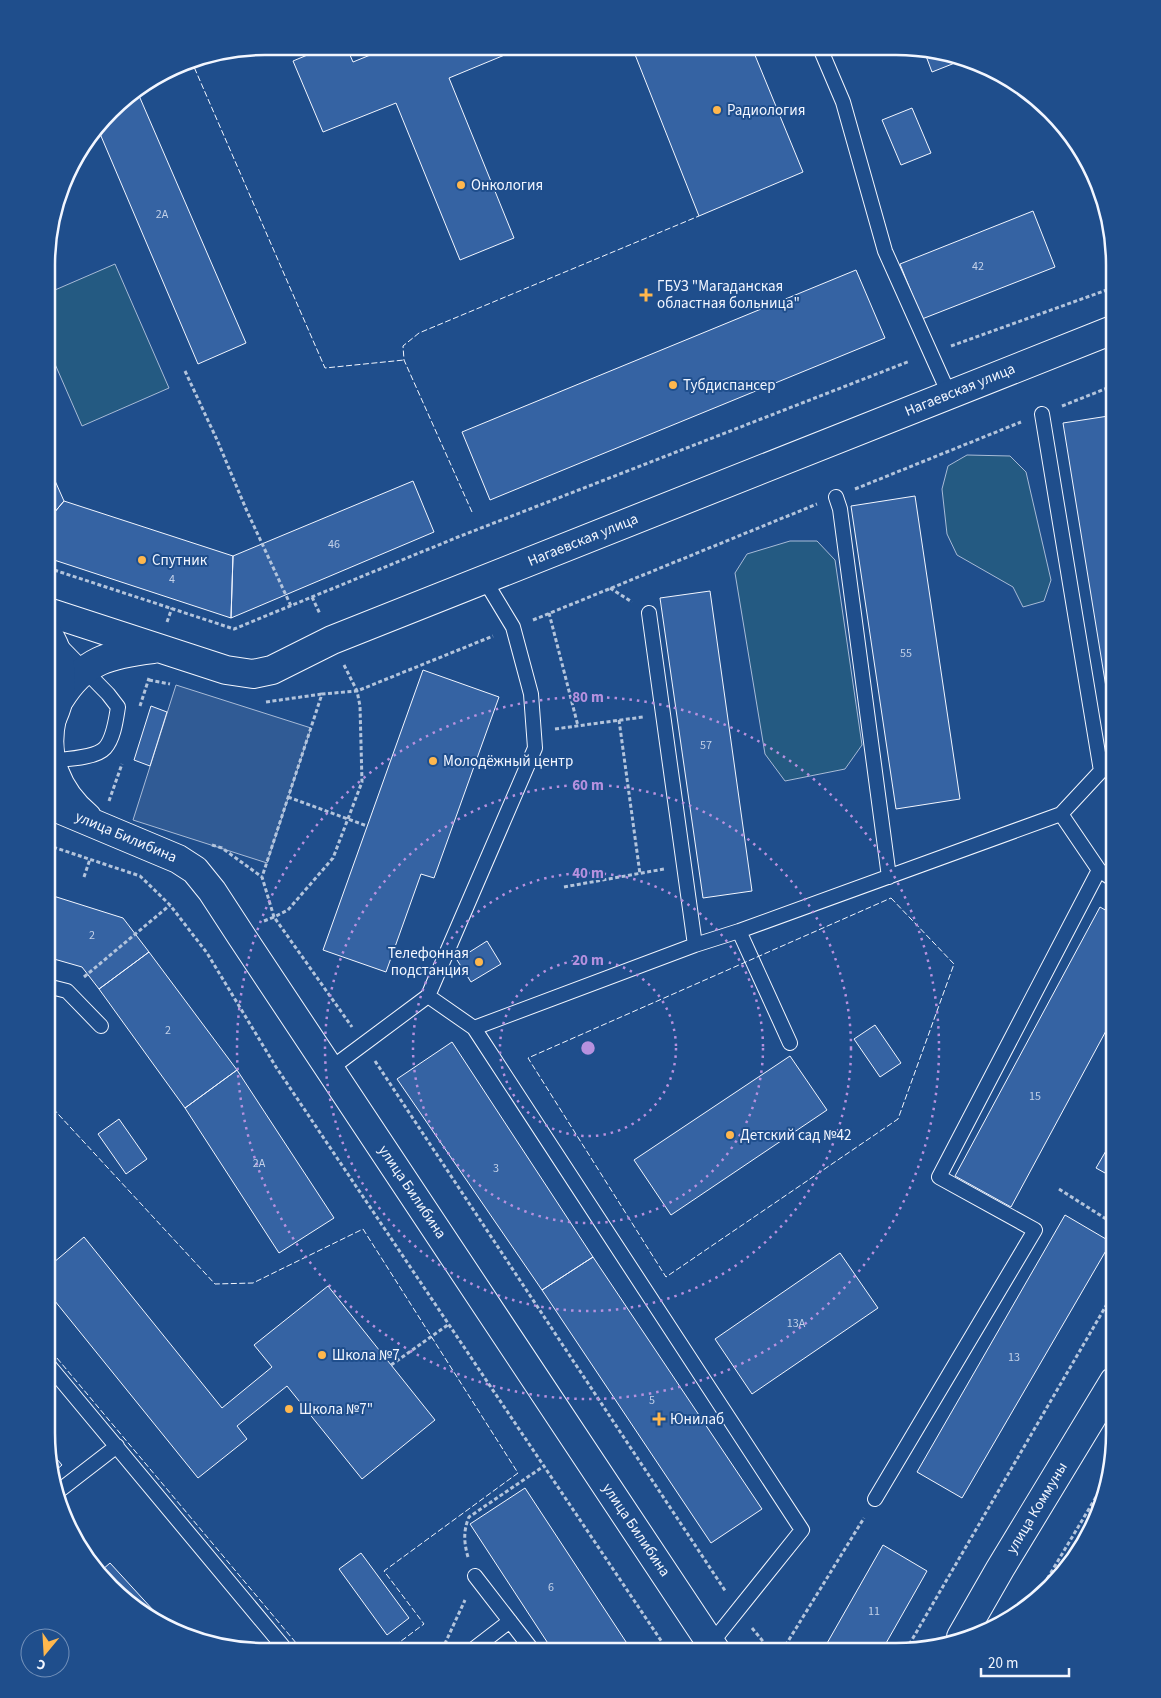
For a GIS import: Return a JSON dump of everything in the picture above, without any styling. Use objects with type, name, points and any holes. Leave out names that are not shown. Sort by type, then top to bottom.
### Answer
[{"type":"street","name":"Нагаевская улица","points":[[55,712],[74,679],[101,660],[118,654],[159,648],[226,670],[253,674],[272,670],[332,640],[1106,333]]},
{"type":"street","points":[[55,614],[159,648]]},
{"type":"street","points":[[55,649],[61,681],[55,706]]},
{"type":"street","points":[[55,774],[68,798],[88,818],[101,826]]},
{"type":"street","name":"улица Билибина","points":[[55,807],[178,858],[195,870],[212,891],[705,1643]]},
{"type":"street","name":"улица Коммуны","points":[[963,1632],[1106,1394]]},
{"type":"lane","points":[[823,55],[843,102],[885,251],[949,394]]},
{"type":"lane","points":[[1042,414],[1101,771]]},
{"type":"lane","points":[[836,497],[840,509],[889,877]]},
{"type":"lane","points":[[330,1069],[428,996],[535,748],[531,694],[514,628],[484,580]]},
{"type":"lane","points":[[649,612],[695,945]]},
{"type":"lane","points":[[55,640],[118,707],[115,727],[105,748],[92,755],[55,759]]},
{"type":"lane","points":[[474,1028],[695,945],[739,931],[1061,814],[1101,771],[1106,768]]},
{"type":"lane","points":[[1061,814],[1099,870],[1106,875]]},
{"type":"lane","points":[[876,1499],[1035,1230],[939,1177],[1099,870]]},
{"type":"lane","points":[[739,931],[790,1043]]},
{"type":"lane","points":[[55,988],[67,991],[102,1026]]},
{"type":"lane","points":[[428,996],[474,1028],[802,1530],[713,1643]]},
{"type":"lane","points":[[55,1373],[280,1643]]},
{"type":"lane","points":[[62,1488],[117,1446]]},
{"type":"lane","points":[[475,1576],[527,1643]]},
{"type":"lane","points":[[480,1643],[510,1621]]},
{"type":"path","points":[[55,570],[234,629],[458,538],[930,353],[1106,290]]},
{"type":"path","points":[[185,371],[291,606]]},
{"type":"path","points":[[272,703],[322,694],[357,691],[1106,389]]},
{"type":"path","points":[[549,613],[578,726]]},
{"type":"path","points":[[206,953],[288,910],[333,858],[362,782],[360,706],[357,691]]},
{"type":"path","points":[[322,694],[262,877],[274,917],[364,1044],[738,1610],[765,1643]]},
{"type":"path","points":[[534,732],[663,714]]},
{"type":"path","points":[[619,720],[640,874]]},
{"type":"path","points":[[288,797],[367,826]]},
{"type":"path","points":[[55,848],[140,876],[170,905],[206,953],[276,1066],[663,1643]]},
{"type":"path","points":[[564,887],[684,865]]},
{"type":"path","points":[[67,991],[170,905]]},
{"type":"path","points":[[1059,1189],[1106,1219]]},
{"type":"path","points":[[910,1643],[1106,1306]]},
{"type":"path","points":[[391,1365],[449,1324]]},
{"type":"path","points":[[445,1643],[475,1576],[469,1562],[464,1541],[469,1517],[544,1466]]},
{"type":"path","points":[[1050,1575],[1096,1496]]},
{"type":"path","points":[[787,1643],[876,1499]]},
{"type":"shaded area","points":[[115,264],[169,388],[82,426],[55,364],[55,290]]},
{"type":"shaded area","points":[[967,455],[1010,456],[1026,472],[1051,580],[1044,601],[1023,607],[1013,587],[957,555],[947,534],[942,489],[948,466]]},
{"type":"shaded area","points":[[790,541],[817,541],[835,560],[862,745],[845,769],[785,781],[765,754],[735,573],[747,554]]},
{"type":"shaded area","points":[[176,685],[311,728],[267,863],[133,820]]},
{"type":"building","name":"Онкология","points":[[307,55],[350,55],[353,62],[370,55],[505,55],[449,78],[514,238],[460,260],[396,103],[323,132],[293,61]]},
{"type":"building","name":"Радиология","points":[[635,55],[755,55],[803,172],[699,216]]},
{"type":"building","points":[[927,58],[954,63],[932,72]]},
{"type":"building","points":[[139,96],[246,343],[198,364],[100,134]]},
{"type":"building","points":[[912,108],[931,153],[901,165],[882,120]]},
{"type":"building","points":[[1033,211],[1055,267],[922,319],[900,264]]},
{"type":"building","name":"Тубдиспансер","points":[[856,270],[885,338],[490,500],[462,432]]},
{"type":"building","points":[[1106,416],[1106,687],[1063,423]]},
{"type":"building","points":[[55,481],[64,501],[55,512]]},
{"type":"building","points":[[413,481],[434,532],[231,618],[233,556]]},
{"type":"building","points":[[915,496],[960,799],[896,809],[851,506]]},
{"type":"building","points":[[64,501],[233,556],[231,618],[55,560],[55,512]]},
{"type":"building","points":[[710,591],[752,891],[703,898],[660,598]]},
{"type":"building","name":"Молодёжный центр","points":[[423,670],[499,697],[434,878],[421,874],[386,972],[323,950]]},
{"type":"building","points":[[151,706],[167,712],[150,766],[134,760]]},
{"type":"building","points":[[55,897],[123,918],[149,952],[99,989],[82,967],[55,959]]},
{"type":"building","points":[[1100,907],[1106,910],[1106,1031],[1011,1207],[955,1176]]},
{"type":"building","name":"Телефонная подстанция","points":[[487,941],[501,964],[471,982],[457,960]]},
{"type":"building","points":[[149,952],[237,1070],[185,1108],[99,989]]},
{"type":"building","points":[[875,1025],[901,1063],[880,1077],[854,1039]]},
{"type":"building","points":[[452,1042],[593,1257],[542,1290],[397,1079]]},
{"type":"building","name":"Детский сад №42","points":[[790,1056],[827,1110],[671,1215],[634,1160]]},
{"type":"building","points":[[237,1070],[334,1218],[279,1253],[185,1108]]},
{"type":"building","points":[[119,1119],[147,1159],[126,1174],[98,1134]]},
{"type":"building","points":[[1106,1151],[1106,1174],[1096,1168]]},
{"type":"building","points":[[1065,1215],[1106,1239],[1106,1251],[962,1498],[917,1472]]},
{"type":"building","name":"Школа №7","points":[[84,1237],[222,1408],[272,1367],[254,1345],[328,1286],[435,1420],[362,1479],[287,1386],[237,1426],[247,1439],[198,1478],[55,1301],[55,1261]]},
{"type":"building","points":[[840,1253],[878,1308],[752,1394],[715,1339]]},
{"type":"building","points":[[593,1257],[762,1509],[711,1543],[542,1290]]},
{"type":"building","points":[[57,1459],[62,1465],[58,1468]]},
{"type":"building","points":[[525,1488],[627,1643],[548,1643],[470,1524]]},
{"type":"building","points":[[883,1545],[927,1571],[886,1643],[827,1643]]},
{"type":"building","points":[[361,1553],[409,1618],[387,1635],[339,1569]]},
{"type":"building","points":[[110,1563],[154,1611],[137,1600],[104,1568]]},
{"type":"fence","points":[[194,67],[325,368],[404,360]]},
{"type":"fence","points":[[472,512],[404,360],[403,346],[419,333],[699,216]]},
{"type":"fence","points":[[891,898],[954,964],[898,1119],[666,1277],[528,1058],[891,898]]},
{"type":"fence","points":[[55,1111],[215,1284],[253,1283],[363,1229],[518,1473],[384,1571],[424,1624],[398,1643]]},
{"type":"fence","points":[[55,1356],[296,1643]]},
{"type":"place","name":"Радиология","points":[[717,110]]},
{"type":"place","name":"Онкология","points":[[461,185]]},
{"type":"place","name":"ГБУЗ \"Магаданская областная больница\"","points":[[646,295]]},
{"type":"place","name":"Тубдиспансер","points":[[673,385]]},
{"type":"place","name":"Спутник","points":[[142,560]]},
{"type":"place","name":"Молодёжный центр","points":[[433,761]]},
{"type":"place","name":"Телефонная подстанция","points":[[479,962]]},
{"type":"place","name":"Детский сад №42","points":[[730,1135]]},
{"type":"place","name":"Школа №7","points":[[322,1355]]},
{"type":"place","name":"Школа №7\"","points":[[289,1409]]},
{"type":"place","name":"Юнилаб","points":[[659,1419]]}]
